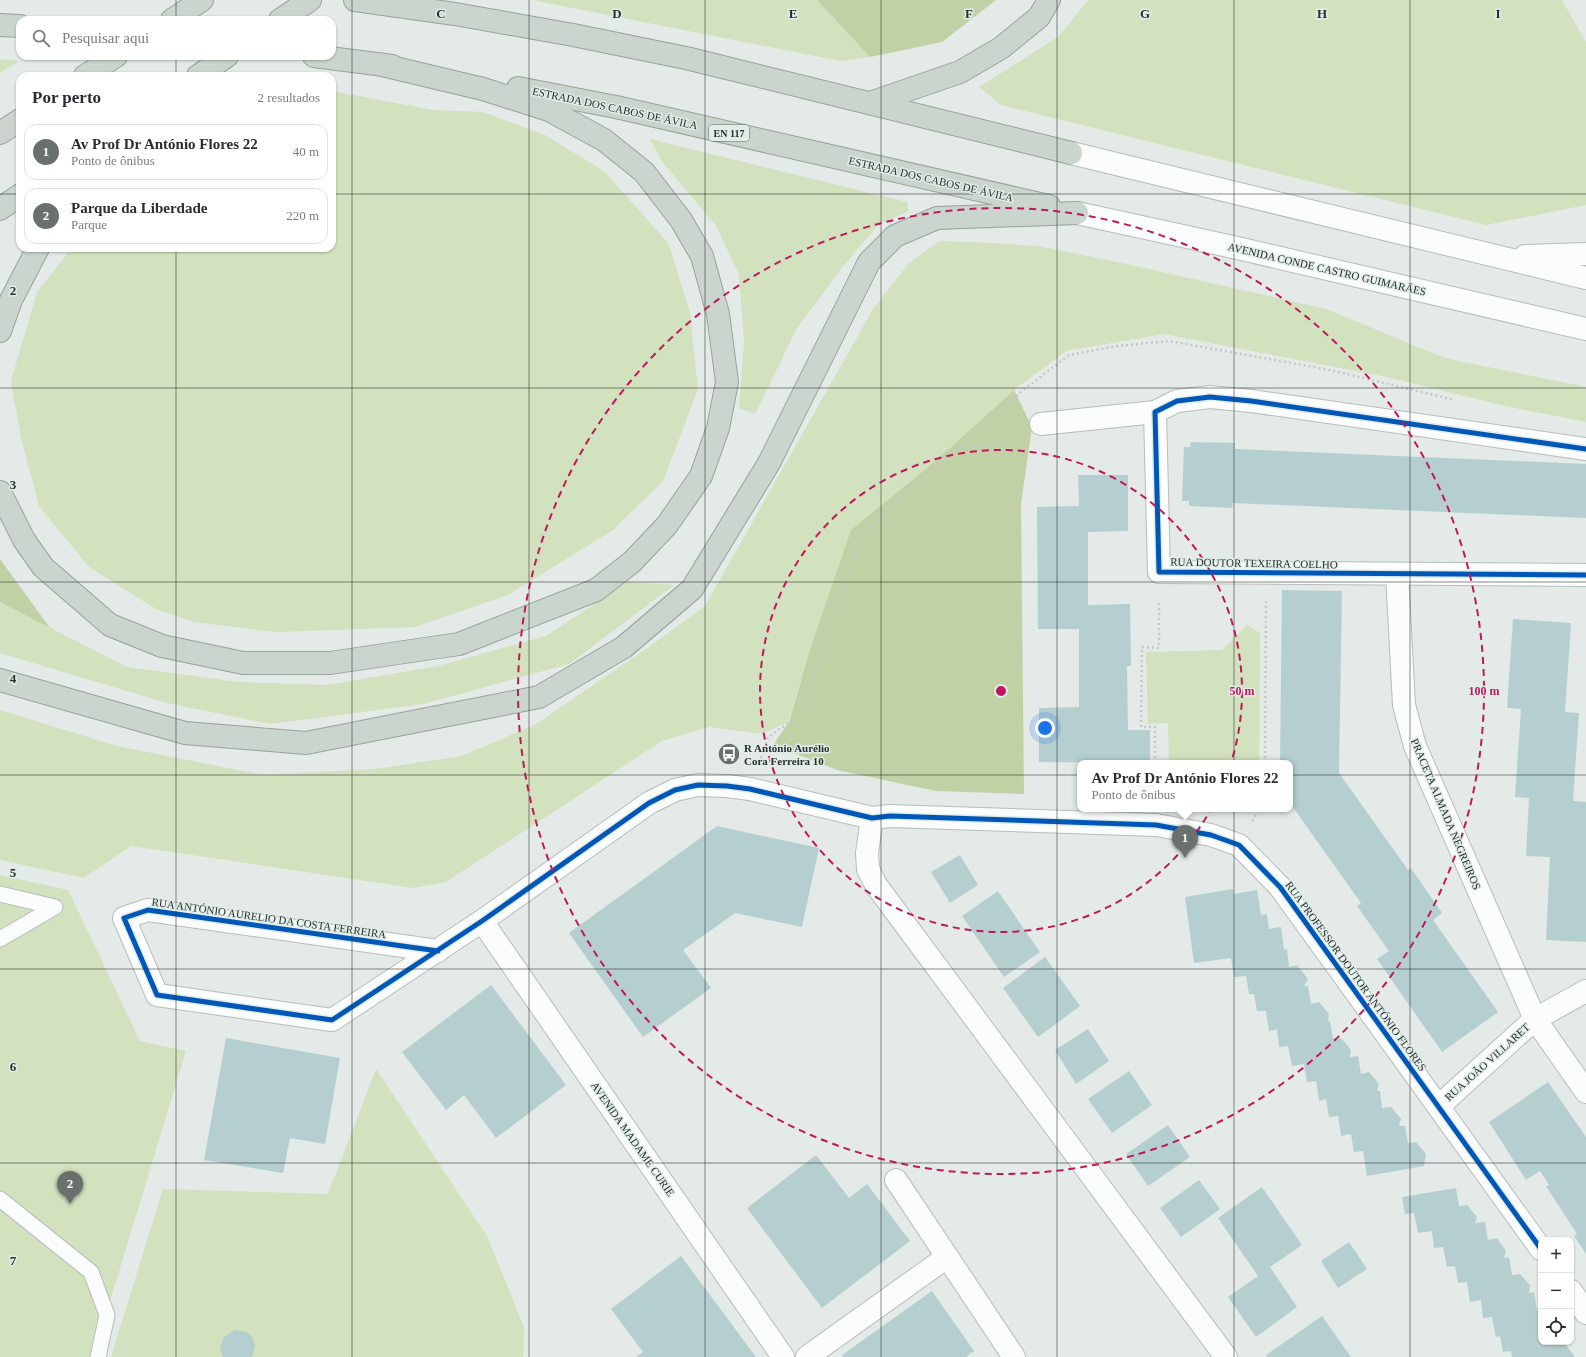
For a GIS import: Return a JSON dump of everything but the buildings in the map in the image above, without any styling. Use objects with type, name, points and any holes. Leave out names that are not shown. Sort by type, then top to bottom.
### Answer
[{"type":"highway","points":[[178,16],[202,0]]},
{"type":"highway","points":[[286,16],[310,0]]},
{"type":"highway","points":[[355,0],[455,14],[573,35],[686,58],[1071,153]]},
{"type":"highway","points":[[870,103],[960,72],[1001,48],[1039,17],[1049,0]]},
{"type":"highway","points":[[0,25],[16,26]]},
{"type":"highway","name":"ESTRADA DOS CABOS DE ÁVILA","points":[[336,59],[480,80],[616,107],[1077,212]]},
{"type":"highway","points":[[91,72],[110,60]]},
{"type":"highway","points":[[204,72],[221,60]]},
{"type":"highway","points":[[0,492],[24,540],[43,567],[110,625],[162,646],[243,663],[330,663],[459,644],[596,590],[632,562],[667,525],[701,476],[718,428],[727,382],[718,314],[702,256],[680,220],[644,172],[604,140],[549,110],[483,88],[378,64]]},
{"type":"highway","points":[[0,133],[16,123]]},
{"type":"highway","points":[[0,208],[16,198]]},
{"type":"highway","points":[[0,680],[185,733],[306,743],[539,697],[624,647],[692,589],[769,463],[869,262],[895,236],[936,218],[1077,212]]},
{"type":"highway","points":[[0,331],[11,300],[36,252]]},
{"type":"street","points":[[1071,153],[1586,278]]},
{"type":"street","name":"AVENIDA CONDE CASTRO GUIMARÃES","points":[[1077,212],[1583,329]]},
{"type":"street","points":[[1496,257],[1586,254]]},
{"type":"street","points":[[1041,424],[1155,412],[1177,401],[1210,397],[1251,401],[1586,449]]},
{"type":"street","name":"RUA DOUTOR TEXEIRA COELHO","points":[[1155,412],[1159,572],[1586,576]]},
{"type":"street","name":"PRACETA ALMADA NEGREIROS","points":[[1397,574],[1404,705],[1415,746],[1535,1019]]},
{"type":"street","name":"RUA ANTÓNIO AURELIO DA COSTA FERREIRA","points":[[438,951],[148,910],[124,918],[157,995],[332,1020],[438,951],[482,921],[649,803],[675,790],[698,785],[727,786],[872,818]]},
{"type":"street","name":"RUA PROFESSOR DOUTOR ANTÓNIO FLORES","points":[[872,818],[890,816],[1156,825],[1211,835],[1239,845],[1280,887],[1538,1245]]},
{"type":"street","points":[[872,818],[866,853],[868,869],[876,885],[1226,1357]]},
{"type":"street","name":"AVENIDA MADAME CURIE","points":[[482,921],[783,1357]]},
{"type":"street","name":"RUA JOÃO VILLARET","points":[[1439,1106],[1535,1019],[1586,991]]},
{"type":"street","name":"RUA JOÃO VILLARET","points":[[1535,1019],[1586,1092]]},
{"type":"street","points":[[896,1180],[1014,1357]]},
{"type":"street","points":[[807,1357],[947,1257]]},
{"type":"street","points":[[1574,1295],[1586,1313]]},
{"type":"lane","points":[[0,894],[55,907],[0,939]]},
{"type":"lane","points":[[0,1199],[91,1272],[106,1315],[98,1357]]},
{"type":"path","points":[[750,790],[768,737],[802,714],[859,539],[905,493],[1021,392],[1069,355],[1117,346],[1169,341],[1330,370],[1456,400]]},
{"type":"path","points":[[958,447],[1007,445],[1041,424]]},
{"type":"path","points":[[1156,760],[1155,727],[1141,727],[1142,647],[1159,648],[1159,572]]},
{"type":"path","points":[[1265,760],[1266,573]]},
{"type":"green space","points":[[532,0],[817,0],[870,57],[840,61]]},
{"type":"green space","points":[[817,0],[996,0],[942,42],[870,57]]},
{"type":"green space","points":[[1088,0],[1562,0],[1586,42],[1586,205],[1486,225],[1001,105],[979,87],[1058,37]]},
{"type":"green space","points":[[0,59],[19,61],[0,73]]},
{"type":"green space","points":[[336,92],[433,110],[483,112],[545,135],[604,171],[669,244],[690,313],[698,389],[663,481],[613,530],[508,595],[415,627],[277,632],[193,622],[156,609],[89,567],[39,506],[21,438],[11,381],[37,292],[69,252],[336,252]]},
{"type":"green space","points":[[650,139],[907,202],[909,211],[879,224],[844,265],[797,328],[755,414],[739,408],[744,343],[739,274],[716,226],[661,160]]},
{"type":"green space","points":[[940,241],[1038,246],[1131,265],[1326,309],[1445,358],[1586,387],[1586,422],[1505,406],[1387,377],[1164,334],[1066,351],[1014,390],[939,458],[851,530],[810,649],[788,722],[762,734],[709,727],[662,741],[446,882],[413,888],[131,846],[84,878],[0,860],[0,710],[117,746],[263,775],[375,769],[462,756],[536,724],[649,647],[705,606],[873,309],[909,263]]},
{"type":"green space","points":[[1014,390],[1032,427],[1021,504],[1024,794],[936,791],[837,770],[773,745],[789,722],[810,649],[851,530],[939,458]]},
{"type":"green space","points":[[0,559],[50,628],[0,602]]},
{"type":"green space","points":[[627,582],[674,585],[569,664],[423,704],[270,724],[167,703],[0,653],[0,602],[127,667],[238,682],[327,685],[438,666],[546,636]]},
{"type":"green space","points":[[1247,625],[1260,633],[1259,760],[1169,760],[1168,723],[1148,724],[1146,652],[1222,650]]},
{"type":"green space","points":[[0,875],[68,890],[140,1041],[186,1051],[93,1357],[0,1357]]},
{"type":"green space","points":[[376,1069],[487,1236],[524,1327],[523,1357],[111,1357],[163,1189],[328,1194]]},
{"type":"cycle path","points":[[1586,449],[1251,401],[1210,397],[1177,401],[1155,412],[1159,572],[1586,575]]},
{"type":"cycle path","points":[[437,951],[482,921],[649,803],[675,790],[698,785],[727,786],[750,789],[872,818],[890,816],[1156,825],[1211,835],[1239,845],[1280,887],[1538,1245]]},
{"type":"cycle path","points":[[148,910],[437,951],[332,1020],[157,995],[124,918],[148,910]]},
{"type":"place","name":"R António Aurélio Cora Ferreira 10","points":[[729,754]]},
{"type":"place","name":"Av Prof Dr António Flores 22","points":[[1185,858]]},
{"type":"place","name":"Parque da Liberdade","points":[[70,1204]]}]
